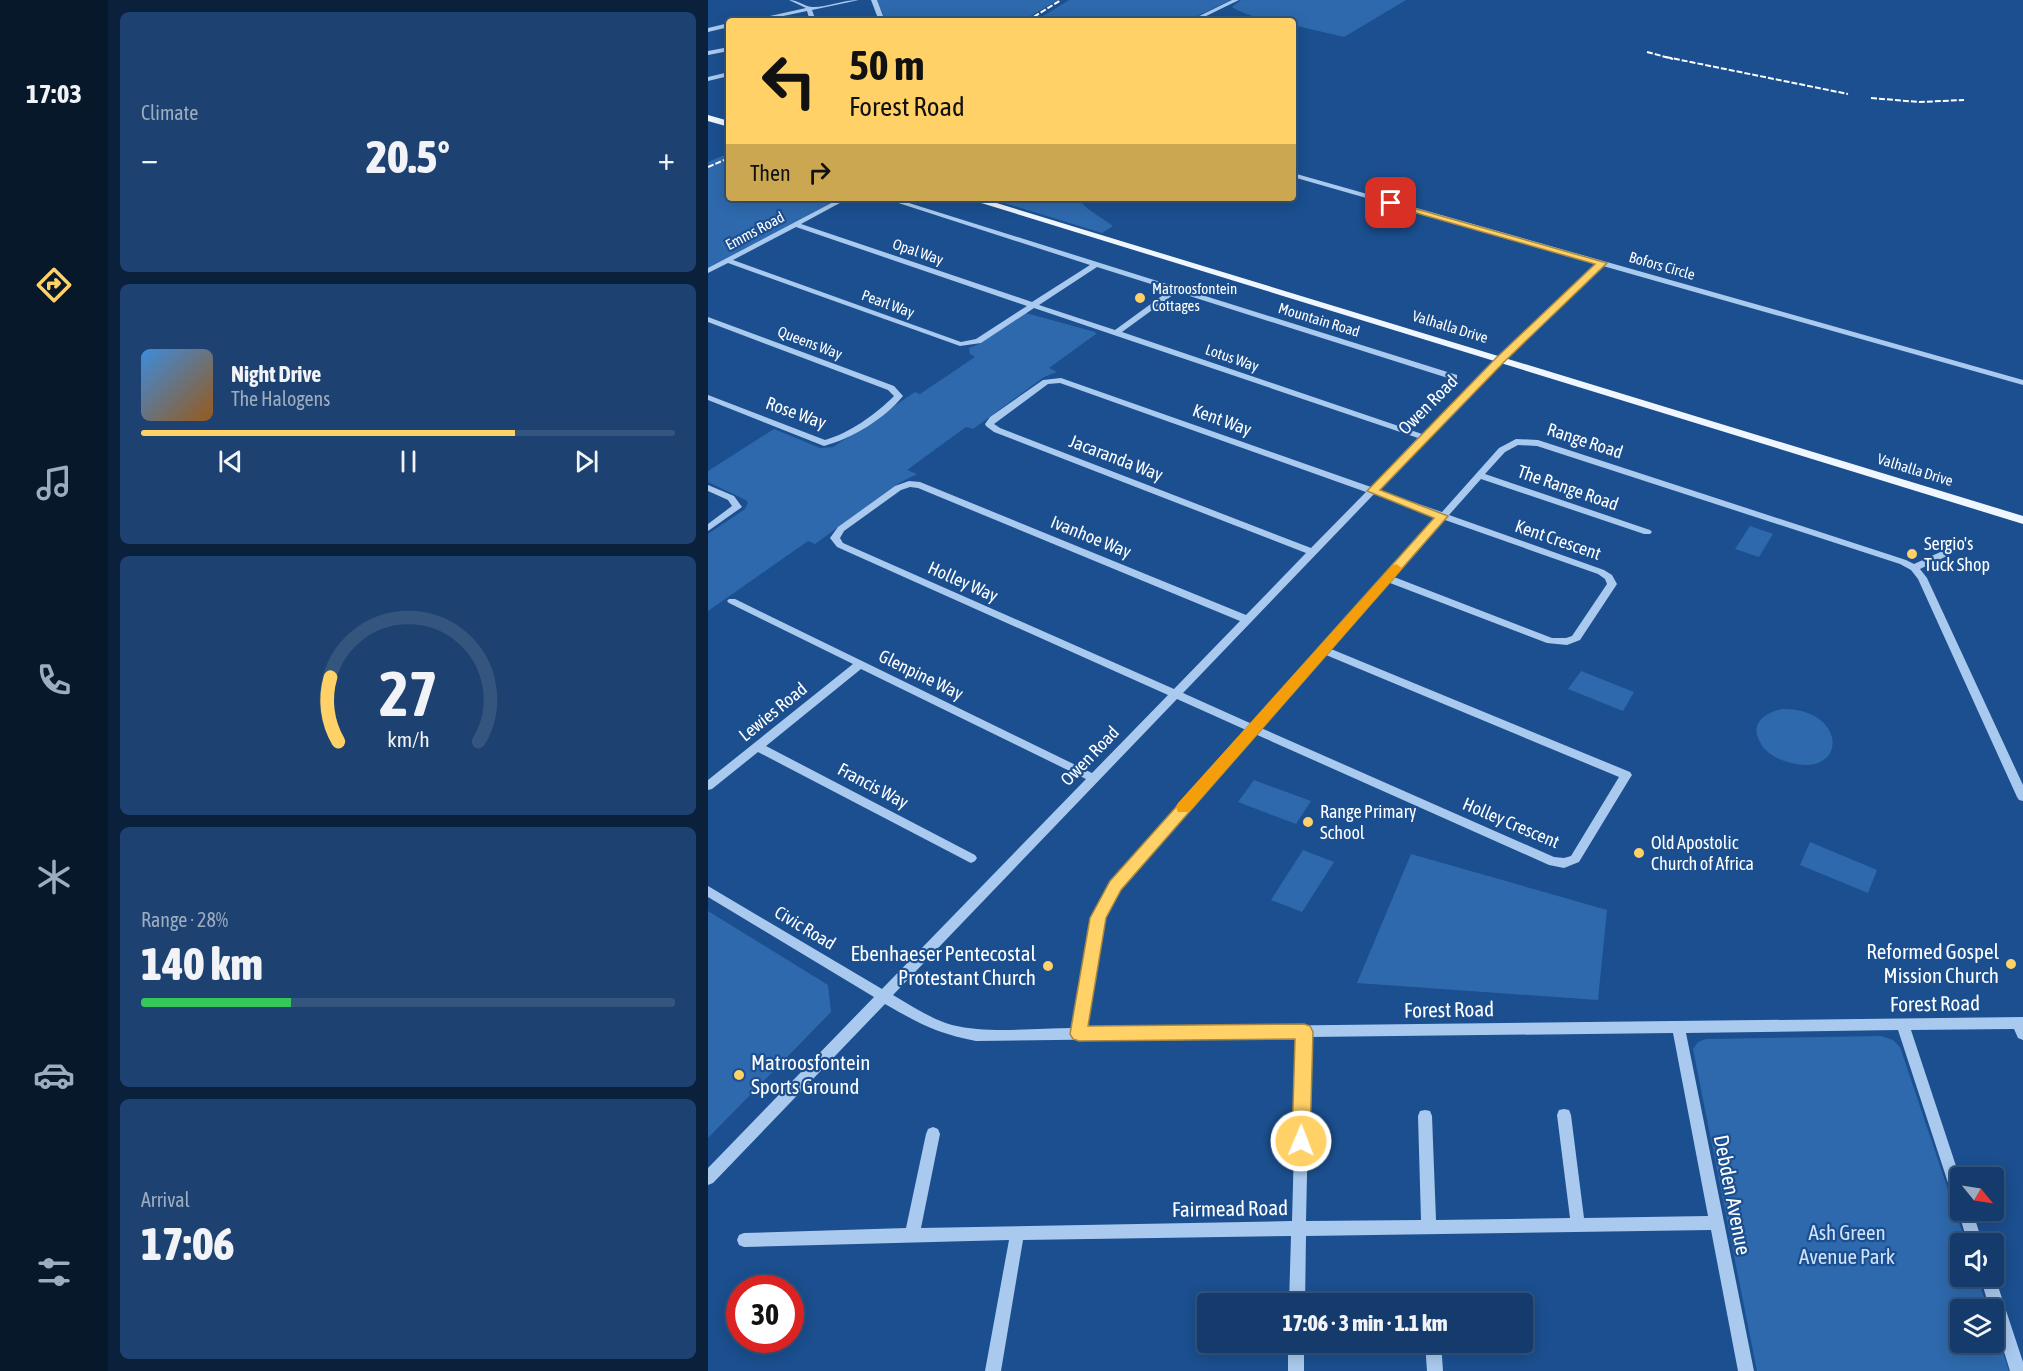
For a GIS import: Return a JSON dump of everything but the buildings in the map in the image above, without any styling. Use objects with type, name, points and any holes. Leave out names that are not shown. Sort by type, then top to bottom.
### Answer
[{"type":"main road","points":[[708,118],[726,123]]},
{"type":"main road","name":"Valhalla Drive","points":[[980,201],[2023,520]]},
{"type":"street","points":[[792,0],[810,9],[812,18]]},
{"type":"street","points":[[766,18],[856,0]]},
{"type":"street","points":[[874,0],[881,18]]},
{"type":"street","points":[[1198,18],[1236,0]]},
{"type":"street","points":[[708,30],[726,26]]},
{"type":"street","points":[[708,53],[726,50]]},
{"type":"street","points":[[708,79],[726,75]]},
{"type":"street","name":"Bofors Circle","points":[[1296,177],[2023,383]]},
{"type":"street","name":"Emms Road","points":[[708,271],[840,201]]},
{"type":"street","name":"Mountain Road","points":[[896,201],[1454,377]]},
{"type":"street","name":"Opal Way","points":[[796,225],[1032,305]]},
{"type":"street","name":"Pearl Way","points":[[728,261],[960,344],[978,342],[1032,305]]},
{"type":"street","name":"Owen Road","points":[[708,1178],[1424,436],[1602,263]]},
{"type":"street","points":[[1032,305],[1096,264]]},
{"type":"street","points":[[1116,333],[1176,289]]},
{"type":"street","name":"Lotus Way","points":[[1032,305],[1424,436]]},
{"type":"street","name":"Queens Way","points":[[708,319],[891,388],[899,396]]},
{"type":"street","points":[[1440,372],[1447,365]]},
{"type":"street","name":"Kent Way","points":[[1061,380],[1372,491]]},
{"type":"street","name":"Jacaranda Way","points":[[1061,380],[1046,382],[993,419],[990,426],[1312,552]]},
{"type":"street","name":"Rose Way","points":[[708,397],[824,442],[840,438],[899,396]]},
{"type":"street","name":"Range Road","points":[[1079,1034],[1098,918],[1107,898],[1125,873],[1442,516],[1509,444],[1538,443],[1903,562],[1914,568]]},
{"type":"street","name":"The Range Road","points":[[1479,475],[1647,532]]},
{"type":"street","name":"Holley Way","points":[[920,485],[909,484],[898,488],[841,529],[835,538],[840,545],[1175,695]]},
{"type":"street","name":"Ivanhoe Way","points":[[920,485],[1248,620]]},
{"type":"street","points":[[708,488],[731,498],[737,507],[708,528]]},
{"type":"street","name":"Kent Crescent","points":[[1372,491],[1601,572],[1611,580],[1611,587],[1576,638],[1562,643],[1551,641],[1387,578]]},
{"type":"street","points":[[1950,551],[1914,568],[1927,588],[2023,797]]},
{"type":"street","name":"Glenpine Way","points":[[732,601],[1095,779]]},
{"type":"street","name":"Holley Crescent","points":[[1175,695],[1558,864],[1575,859],[1626,775],[1323,650]]},
{"type":"street","name":"Lewies Road","points":[[708,786],[860,664]]},
{"type":"street","name":"Francis Way","points":[[757,746],[971,858]]},
{"type":"street","name":"Civic Road","points":[[708,891],[884,996]]},
{"type":"street","name":"Forest Road","points":[[884,996],[922,1019],[962,1033],[990,1036],[1902,1024],[2022,1026]]},
{"type":"street","points":[[1902,1024],[1950,1168]]},
{"type":"street","name":"Debden Avenue","points":[[1678,1027],[1746,1371]]},
{"type":"street","points":[[1297,1293],[1304,1032]]},
{"type":"street","points":[[1564,1115],[1578,1225]]},
{"type":"street","points":[[1425,1116],[1429,1227]]},
{"type":"street","points":[[912,1236],[933,1134]]},
{"type":"street","name":"Fairmead Road","points":[[744,1240],[1299,1229],[1717,1224]]},
{"type":"street","points":[[993,1371],[1017,1234]]},
{"type":"street","points":[[1990,1287],[2018,1371]]},
{"type":"street","points":[[1296,1353],[1296,1371]]},
{"type":"street","points":[[1434,1353],[1435,1371]]},
{"type":"green space","points":[[877,0],[1058,0],[1027,18],[885,18]]},
{"type":"green space","points":[[1069,0],[1231,0],[1193,18],[1040,18]]},
{"type":"green space","points":[[1241,0],[1406,0],[1344,37],[1296,26],[1296,18],[1264,18],[1232,7]]},
{"type":"green space","points":[[726,154],[726,201],[836,201],[708,269],[708,162]]},
{"type":"green space","points":[[998,201],[1080,201],[1113,226],[1102,233]]},
{"type":"green space","points":[[1026,313],[1096,334],[1049,368],[1057,372],[1044,377],[973,429],[966,427],[907,470],[917,474],[899,483],[815,544],[808,541],[708,611],[708,534],[745,509],[748,503],[708,482],[708,471],[774,429],[820,448],[833,447],[915,392],[920,394],[975,357],[970,354],[969,348],[979,344]]},
{"type":"green space","points":[[1750,526],[1773,534],[1759,557],[1735,549]]},
{"type":"green space","points":[[1581,671],[1634,692],[1623,711],[1568,689]]},
{"type":"green space","points":[[1782,709],[1804,712],[1820,719],[1829,730],[1833,742],[1830,753],[1822,761],[1808,765],[1788,762],[1775,757],[1764,748],[1757,734],[1758,724],[1765,716]]},
{"type":"green space","points":[[1254,780],[1311,801],[1296,824],[1238,802]]},
{"type":"green space","points":[[1810,842],[1877,870],[1868,893],[1800,865]]},
{"type":"green space","points":[[1303,850],[1334,862],[1302,912],[1271,900]]},
{"type":"green space","points":[[1411,854],[1607,910],[1598,1000],[1357,983]]},
{"type":"green space","name":"Matroosfontein Sports Ground","points":[[708,911],[828,985],[831,1012],[708,1138]]},
{"type":"green space","name":"Ash Green Avenue Park","points":[[1881,1036],[1893,1040],[1900,1047],[1950,1195],[1950,1221],[1959,1221],[1963,1233],[1950,1233],[1950,1287],[1980,1287],[1985,1299],[1950,1299],[1950,1353],[2003,1353],[2009,1371],[1757,1371],[1693,1049],[1698,1042],[1706,1039]]},
{"type":"railway","points":[[1032,18],[1061,0]]},
{"type":"railway","points":[[1647,52],[1673,59]]},
{"type":"railway","points":[[1666,57],[1848,94]]},
{"type":"railway","points":[[1871,98],[1919,102],[1964,100]]},
{"type":"railway","points":[[708,167],[726,159]]},
{"type":"slow traffic","points":[[1183,807],[1396,568]]},
{"type":"place","name":"Matroosfontein Cottages","points":[[1140,298]]},
{"type":"place","name":"Sergio's Tuck Shop","points":[[1912,554]]},
{"type":"place","name":"Range Primary School","points":[[1308,822]]},
{"type":"place","name":"Old Apostolic Church of Africa","points":[[1639,853]]},
{"type":"place","name":"Reformed Gospel Mission Church","points":[[2011,964]]},
{"type":"place","name":"Ebenhaeser Pentecostal Protestant Church","points":[[1048,966]]},
{"type":"place","name":"Matroosfontein Sports Ground","points":[[739,1075]]},
{"type":"route","points":[[1301,1141],[1304,1032],[1079,1034],[1098,918],[1115,885],[1442,516],[1372,491],[1500,360],[1602,263],[1391,203]]}]
